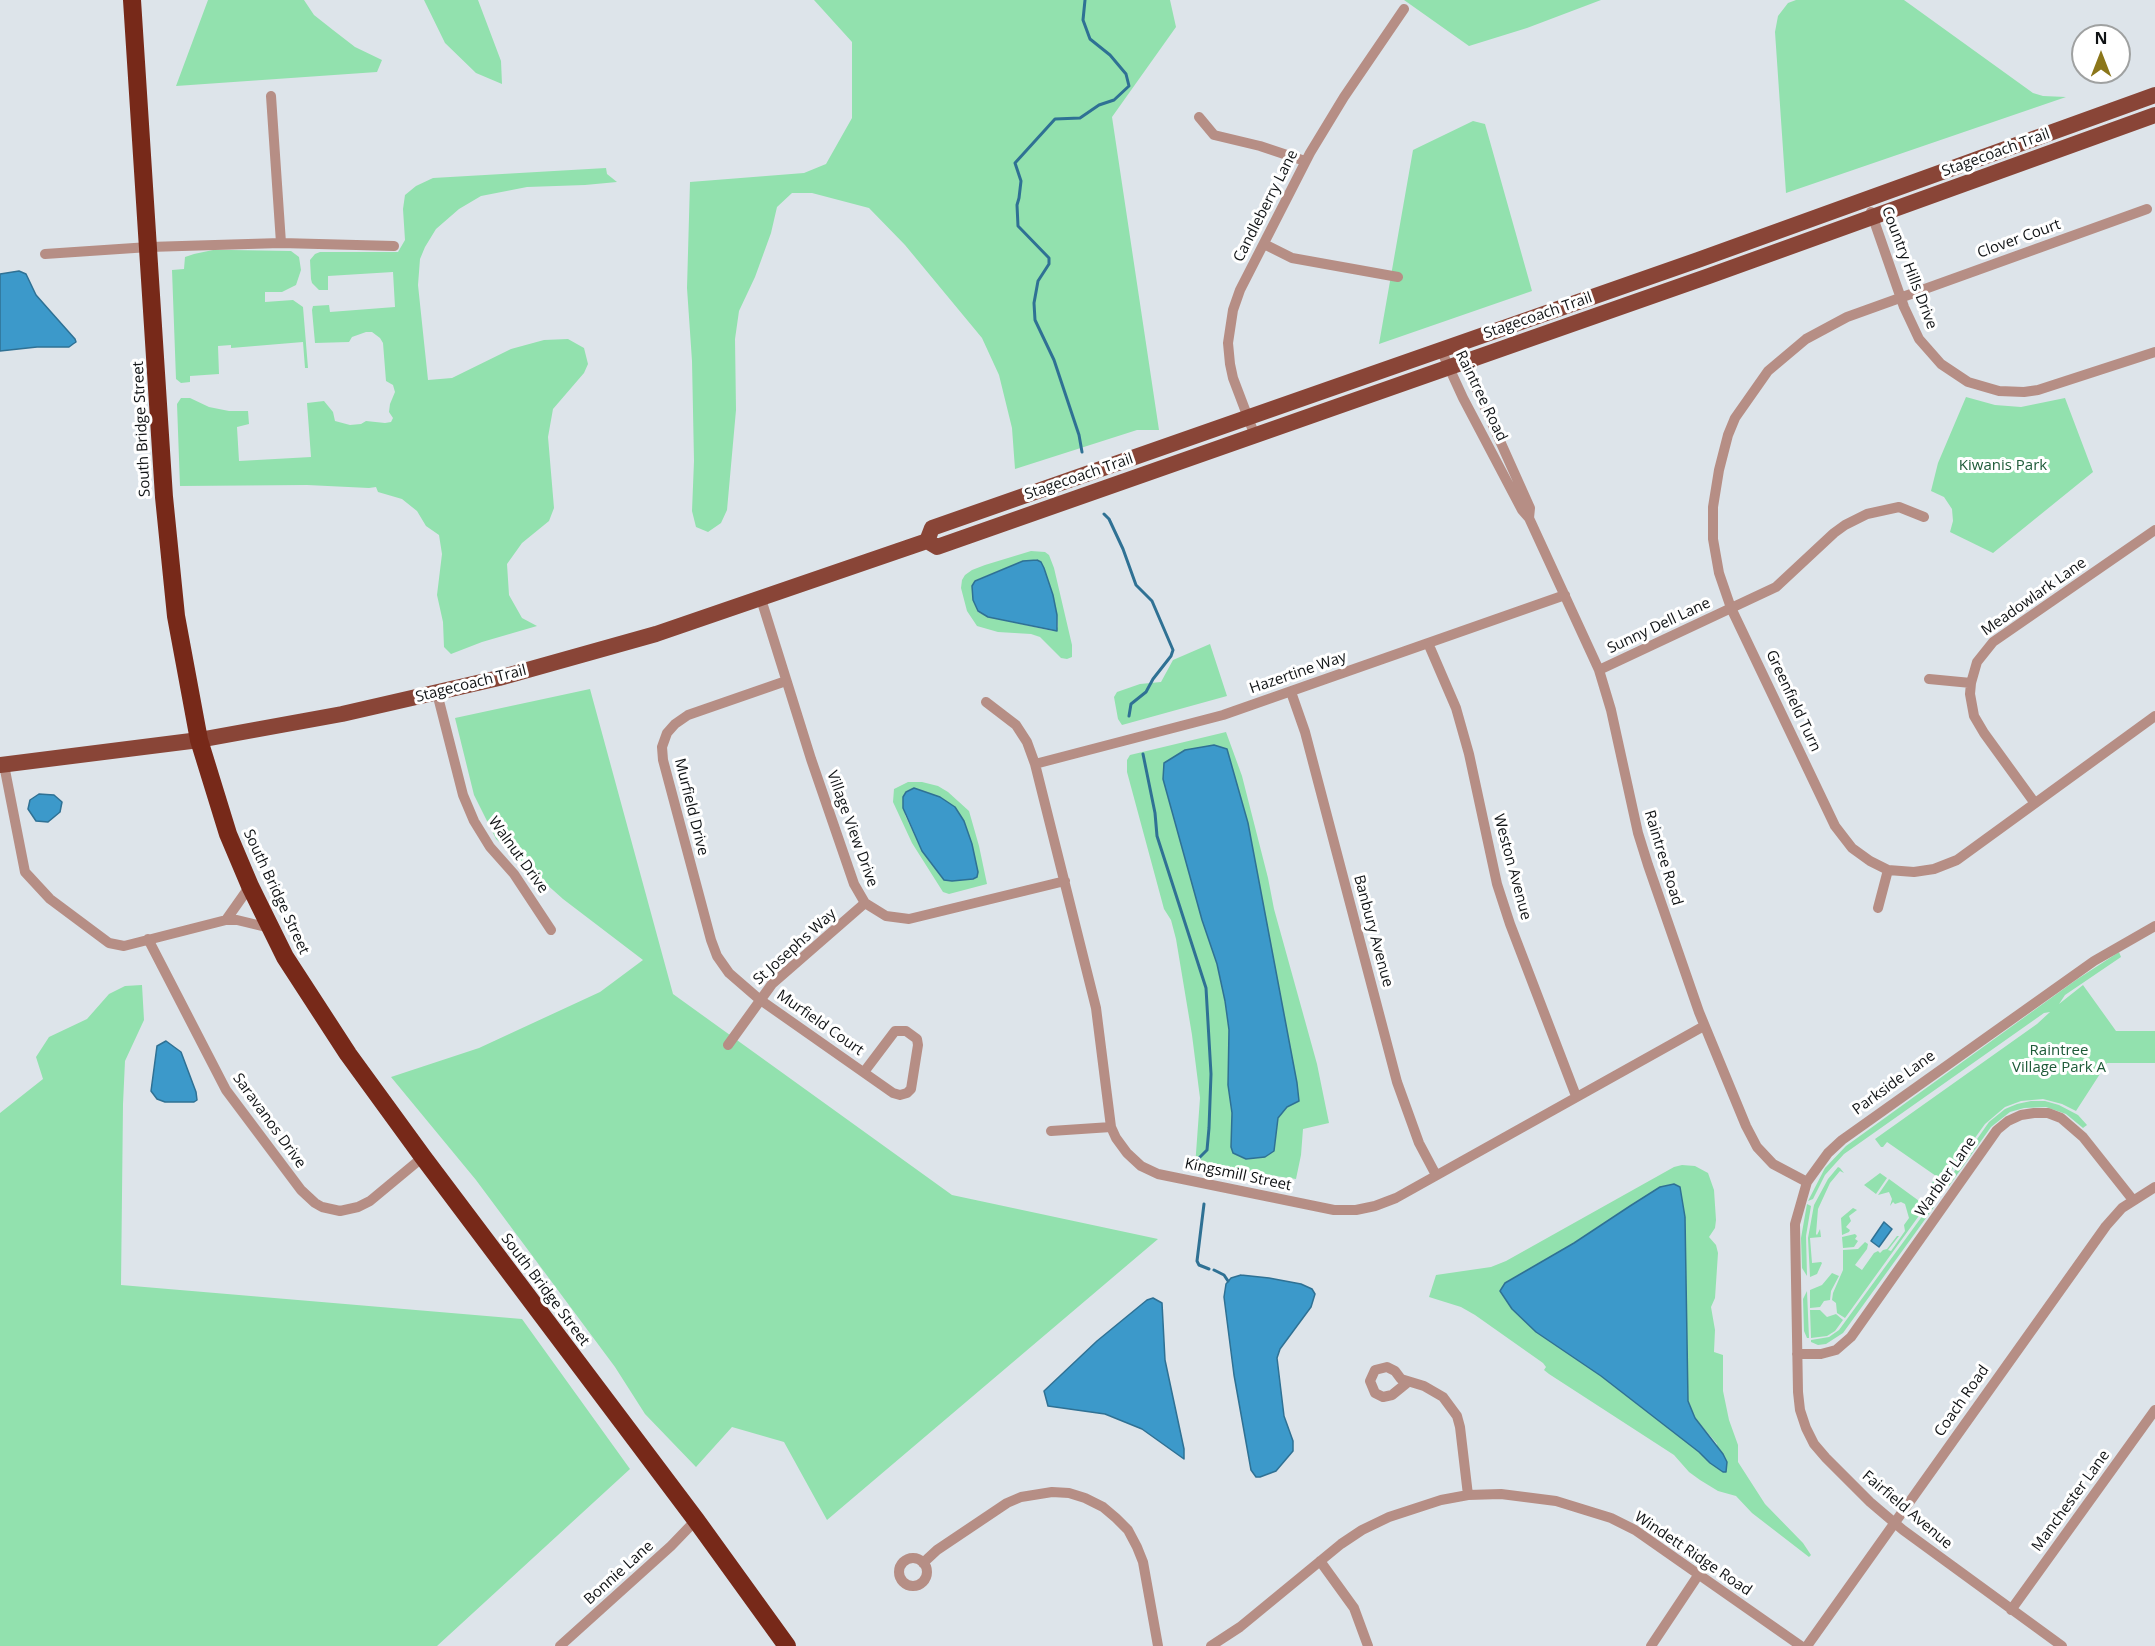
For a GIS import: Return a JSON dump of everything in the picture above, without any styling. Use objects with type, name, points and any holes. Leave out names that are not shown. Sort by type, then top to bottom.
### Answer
[{"type":"highway","name":"South Bridge Street","points":[[132,0],[164,497],[176,616],[199,740],[220,809],[250,886],[285,957],[317,1008],[423,1157],[696,1520],[787,1646]]},
{"type":"main road","name":"Stagecoach Trail","points":[[2,765],[199,740],[331,716],[437,693],[576,657],[676,627],[927,541],[932,528],[1460,344],[2155,95]]},
{"type":"main road","name":"Stagecoach Trail","points":[[927,541],[937,547],[1873,218],[2155,115]]},
{"type":"street","name":"Candleberry Lane","points":[[1255,436],[1233,378],[1228,343],[1233,310],[1240,290],[1305,161],[1344,96],[1404,9]]},
{"type":"street","points":[[271,96],[281,243]]},
{"type":"street","points":[[1199,117],[1214,135],[1305,161]]},
{"type":"street","name":"Country Hills Drive","points":[[1867,199],[1914,331],[1932,356],[1959,377],[1990,389],[2010,392],[2038,390],[2155,352]]},
{"type":"street","name":"Clover Court","points":[[1901,298],[2147,209]]},
{"type":"street","points":[[45,254],[149,247],[281,243],[394,246]]},
{"type":"street","points":[[1263,244],[1292,258],[1398,277]]},
{"type":"street","name":"Greenfield Turn","points":[[1901,298],[1847,317],[1806,339],[1768,371],[1735,418],[1728,435],[1713,507],[1713,539],[1719,573],[1731,608],[1835,826],[1852,848],[1888,870],[1914,872],[1934,869],[1957,860],[2155,716]]},
{"type":"street","name":"Raintree Road","points":[[1460,344],[1530,508],[1529,518]]},
{"type":"street","name":"Raintree Road","points":[[1441,350],[1448,368],[1522,510],[1529,518],[1599,670],[1611,710],[1638,833],[1704,1026],[1746,1126],[1757,1147],[1773,1164],[1807,1182]]},
{"type":"street","name":"Sunny Dell Lane","points":[[1599,670],[1776,587],[1822,543],[1845,525],[1867,514],[1885,508],[1899,507],[1924,517]]},
{"type":"street","name":"Meadowlark Lane","points":[[2034,802],[1979,725],[1971,705],[1971,683],[1977,662],[1993,642],[2155,530]]},
{"type":"street","name":"Hazertine Way","points":[[1035,764],[1197,723],[1292,692],[1565,595]]},
{"type":"street","name":"Village View Drive","points":[[760,599],[854,884],[865,903],[886,916],[909,920],[1065,881]]},
{"type":"street","name":"Weston Avenue","points":[[1428,643],[1456,708],[1497,884],[1510,924],[1576,1096]]},
{"type":"street","points":[[1929,679],[1971,683]]},
{"type":"street","name":"Murfield Drive","points":[[759,999],[729,973],[717,956],[663,760],[662,747],[667,733],[688,715],[786,681]]},
{"type":"street","name":"Banbury Avenue","points":[[1292,692],[1305,732],[1397,1082],[1419,1143],[1436,1175]]},
{"type":"street","name":"Walnut Drive","points":[[437,693],[463,795],[474,821],[490,846],[514,874],[551,930]]},
{"type":"street","name":"Kingsmill Street","points":[[986,702],[1016,725],[1027,742],[1035,764],[1096,1008],[1111,1127],[1126,1153],[1141,1166],[1158,1174],[1334,1210],[1356,1210],[1375,1206],[1396,1198],[1704,1026]]},
{"type":"street","points":[[2,765],[25,872],[50,899],[110,943],[124,946],[226,920],[237,920],[270,928]]},
{"type":"street","points":[[1878,908],[1888,870]]},
{"type":"street","points":[[226,920],[250,886]]},
{"type":"street","name":"St Josephs Way","points":[[728,1045],[772,984],[865,903]]},
{"type":"street","name":"Parkside Lane","points":[[1797,1354],[1794,1242],[1798,1208],[1807,1182],[1828,1153],[1857,1128],[2094,961],[2155,926]]},
{"type":"street","name":"Saravanos Drive","points":[[148,939],[226,1090],[301,1190],[315,1203],[322,1208],[340,1211],[358,1207],[370,1201],[423,1157]]},
{"type":"street","name":"Murfield Court","points":[[759,999],[893,1093],[900,1095],[907,1093],[911,1087],[917,1039],[906,1031],[895,1031],[864,1072]]},
{"type":"street","name":"Warbler Lane","points":[[1797,1354],[1821,1354],[1836,1350],[1851,1337],[1997,1130],[2008,1121],[2021,1115],[2048,1113],[2061,1118],[2073,1127],[2133,1200]]},
{"type":"street","points":[[1051,1131],[1111,1127]]},
{"type":"street","name":"Coach Road","points":[[1807,1646],[2106,1226],[2133,1200],[2155,1187]]},
{"type":"street","name":"Fairfield Avenue","points":[[1797,1354],[1800,1410],[1814,1444],[1826,1458],[1894,1523],[2062,1646]]},
{"type":"street","points":[[1408,1382],[1434,1390],[1443,1397],[1457,1416],[1468,1495]]},
{"type":"street","name":"Manchester Lane","points":[[2011,1610],[2155,1410]]},
{"type":"street","points":[[923,1563],[936,1550],[1007,1503],[1021,1497],[1052,1492],[1069,1493],[1085,1498],[1103,1507],[1116,1518],[1128,1530],[1137,1547],[1143,1562],[1158,1646]]},
{"type":"street","name":"Windett Ridge Road","points":[[1211,1646],[1240,1627],[1341,1544],[1362,1530],[1389,1517],[1441,1500],[1468,1495],[1501,1494],[1531,1496],[1581,1508],[1611,1518],[1635,1530],[1802,1646]]},
{"type":"street","name":"Bonnie Lane","points":[[560,1646],[671,1546],[696,1520]]},
{"type":"street","points":[[1320,1561],[1354,1608],[1368,1646]]},
{"type":"street","points":[[1651,1646],[1699,1574]]},
{"type":"green space","points":[[208,0],[304,0],[314,15],[355,47],[382,60],[377,72],[176,86]]},
{"type":"green space","points":[[424,0],[478,0],[501,61],[502,84],[476,73],[445,43]]},
{"type":"green space","points":[[814,0],[1170,0],[1176,27],[1112,117],[1159,430],[1137,430],[1015,469],[1012,428],[999,375],[982,338],[905,245],[869,208],[812,193],[792,193],[777,207],[771,233],[755,277],[739,311],[735,339],[736,410],[727,510],[721,523],[708,532],[696,527],[692,511],[694,461],[692,361],[687,288],[690,182],[804,173],[826,164],[852,118],[852,42]]},
{"type":"green space","points":[[1404,0],[1601,0],[1527,28],[1469,46]]},
{"type":"green space","points":[[1796,0],[1904,0],[2033,93],[2066,97],[1786,193],[1775,32],[1778,16],[1788,3]]},
{"type":"green space","points":[[1473,121],[1485,124],[1532,291],[1379,344],[1413,150]]},
{"type":"green space","points":[[606,168],[607,174],[617,182],[527,187],[481,196],[459,209],[436,229],[420,259],[418,285],[428,380],[452,378],[511,349],[544,340],[568,339],[584,348],[588,364],[584,373],[553,409],[548,437],[554,508],[549,521],[522,543],[507,564],[509,595],[522,618],[537,626],[482,642],[451,654],[444,647],[443,622],[437,595],[442,554],[439,535],[426,526],[417,511],[402,499],[378,492],[376,487],[180,486],[177,404],[181,398],[190,398],[209,407],[229,411],[248,411],[249,424],[237,427],[239,461],[311,457],[307,403],[324,401],[333,412],[335,421],[350,425],[366,421],[391,422],[393,418],[389,412],[390,404],[395,392],[393,385],[386,381],[383,343],[380,338],[372,332],[366,332],[352,337],[349,342],[315,343],[312,310],[313,306],[329,305],[330,312],[395,307],[393,272],[328,276],[328,290],[319,290],[311,279],[310,260],[315,254],[320,252],[398,252],[405,240],[403,209],[405,195],[416,186],[433,178]]},
{"type":"green space","points":[[213,250],[291,251],[299,257],[301,270],[296,285],[282,292],[265,292],[265,302],[293,300],[303,307],[308,368],[305,368],[303,342],[231,348],[231,345],[218,346],[219,374],[190,376],[190,382],[181,383],[176,379],[172,270],[184,269],[185,257]]},
{"type":"green space","name":"Kiwanis Park","points":[[1966,397],[1995,405],[2021,407],[2065,398],[2093,472],[1993,553],[1950,532],[1953,521],[1952,509],[1944,497],[1931,491],[1938,463]]},
{"type":"green space","points":[[1031,551],[1045,552],[1049,555],[1072,645],[1072,657],[1061,658],[1040,637],[1031,634],[998,632],[977,626],[967,611],[961,588],[962,580],[972,570]],"holes":[[[1023,561],[1041,562],[1057,615],[1058,627],[1053,631],[988,617],[978,612],[973,600],[974,581]]]},
{"type":"green space","points":[[1210,644],[1227,696],[1122,725],[1118,719],[1114,697],[1117,692],[1140,684],[1161,682],[1173,660]]},
{"type":"green space","points":[[590,689],[673,994],[952,1195],[1158,1239],[827,1520],[784,1442],[732,1427],[696,1467],[645,1414],[615,1367],[476,1180],[391,1077],[479,1048],[600,992],[643,960],[563,899],[496,839],[474,795],[455,718]]},
{"type":"green space","points":[[1226,732],[1242,776],[1274,909],[1317,1064],[1329,1123],[1303,1129],[1296,1179],[1220,1168],[1195,1167],[1200,1098],[1192,1035],[1176,939],[1171,920],[1164,909],[1127,772],[1127,760],[1130,755]],"holes":[[[1227,749],[1248,823],[1297,1083],[1287,1107],[1278,1118],[1274,1151],[1231,1147],[1232,1113],[1228,1084],[1229,1030],[1225,1002],[1217,964],[1202,920],[1163,779]]]},
{"type":"green space","points":[[908,782],[922,782],[938,786],[969,811],[987,884],[949,894],[943,892],[912,843],[893,802],[894,789]],"holes":[[[914,788],[940,797],[944,880],[922,851],[905,815],[903,797]]]},
{"type":"green space","name":"Raintree Village Park A","points":[[2119,952],[2121,957],[2065,995],[2059,1004],[2083,985],[2116,1031],[2155,1031],[2155,1063],[2107,1063],[2076,1111],[2043,1099],[2021,1101],[2005,1107],[1985,1124],[1939,1188],[1932,1183],[1936,1176],[1887,1142],[1881,1147],[1875,1139],[2037,1024],[2050,1012],[2044,1013],[1844,1154],[1825,1175],[1813,1199],[1808,1201],[1825,1168],[1846,1146],[2076,980]]},
{"type":"green space","points":[[142,985],[144,1020],[125,1061],[121,1285],[522,1319],[630,1469],[437,1646],[0,1646],[0,1113],[43,1079],[36,1057],[49,1037],[87,1019],[109,994],[125,986]]},
{"type":"green space","points":[[2031,1101],[2045,1101],[2059,1105],[2078,1115],[2087,1125],[2083,1128],[2066,1114],[2046,1107],[2024,1108],[2010,1112],[1991,1127],[1949,1186],[1942,1189],[1989,1122],[2005,1109]]},
{"type":"green space","points":[[1695,1166],[1708,1173],[1714,1190],[1716,1220],[1715,1228],[1709,1237],[1716,1245],[1718,1253],[1715,1298],[1711,1307],[1715,1330],[1714,1352],[1723,1355],[1723,1391],[1729,1420],[1738,1445],[1738,1462],[1765,1504],[1803,1543],[1811,1555],[1809,1557],[1752,1513],[1736,1496],[1718,1491],[1700,1480],[1689,1472],[1674,1455],[1549,1374],[1544,1370],[1546,1367],[1543,1363],[1475,1315],[1461,1307],[1429,1297],[1436,1275],[1491,1267],[1506,1261],[1674,1167]],"holes":[[[1674,1184],[1685,1217],[1688,1401],[1695,1418],[1717,1444],[1710,1463],[1601,1376],[1536,1332],[1512,1309],[1505,1283],[1574,1243],[1660,1187]]]},
{"type":"green space","points":[[1838,1167],[1844,1173],[1840,1171],[1830,1183],[1818,1209],[1816,1234],[1820,1229],[1821,1237],[1810,1238],[1812,1263],[1822,1263],[1817,1274],[1810,1277],[1808,1238],[1814,1205],[1828,1179]]},
{"type":"green space","points":[[1880,1173],[1887,1178],[1876,1194],[1864,1185]]},
{"type":"green space","points":[[1889,1179],[1926,1206],[1845,1318],[1837,1313],[1836,1303],[1832,1300],[1843,1270],[1843,1250],[1858,1249],[1865,1242],[1868,1244],[1855,1265],[1862,1270],[1874,1253],[1887,1249],[1899,1236],[1888,1250],[1891,1251],[1905,1231],[1904,1225],[1909,1218],[1905,1204],[1893,1202],[1890,1206],[1892,1199],[1889,1192],[1878,1195]]},
{"type":"green space","points":[[1934,1200],[1934,1207],[1843,1333],[1826,1344],[1818,1345],[1811,1342],[1811,1340],[1829,1337],[1839,1330]]},
{"type":"green space","points":[[1807,1204],[1811,1206],[1806,1236],[1807,1276],[1802,1268],[1801,1238]]},
{"type":"green space","points":[[1853,1208],[1857,1210],[1849,1216],[1851,1221],[1846,1227],[1850,1230],[1842,1235],[1841,1218]]},
{"type":"green space","points":[[1855,1234],[1857,1236],[1855,1239],[1858,1241],[1854,1247],[1843,1248],[1842,1237]]},
{"type":"green space","points":[[1832,1273],[1839,1276],[1831,1291],[1830,1300],[1824,1301],[1820,1307],[1810,1308],[1810,1290],[1822,1285]]},
{"type":"green space","points":[[1807,1291],[1809,1338],[1804,1331],[1803,1299]]},
{"type":"green space","points":[[1810,1310],[1820,1310],[1827,1317],[1836,1314],[1843,1320],[1835,1331],[1827,1336],[1811,1338]]},
{"type":"water","points":[[19,271],[26,274],[36,295],[76,342],[69,347],[37,347],[0,351],[0,274]]},
{"type":"water","points":[[1037,560],[1044,568],[1053,595],[1057,631],[988,617],[978,611],[973,600],[972,586],[975,581],[1023,561]]},
{"type":"water","points":[[1214,745],[1227,749],[1248,823],[1299,1101],[1287,1107],[1278,1118],[1274,1151],[1265,1157],[1246,1159],[1233,1153],[1231,1147],[1232,1113],[1228,1085],[1229,1030],[1217,964],[1202,920],[1163,779],[1164,763],[1185,750]]},
{"type":"water","points":[[914,788],[940,797],[955,807],[964,821],[972,844],[977,877],[944,880],[922,851],[903,808],[903,797],[906,792]]},
{"type":"water","points":[[39,794],[54,795],[62,802],[60,812],[48,822],[36,821],[28,809],[30,800]]},
{"type":"water","points":[[166,1041],[181,1052],[196,1092],[197,1100],[194,1102],[165,1102],[157,1099],[151,1091],[157,1046]]},
{"type":"water","points":[[1674,1184],[1680,1187],[1685,1217],[1688,1401],[1695,1418],[1723,1454],[1727,1462],[1726,1472],[1710,1463],[1601,1376],[1536,1332],[1512,1309],[1500,1291],[1505,1283],[1574,1243],[1660,1187]]},
{"type":"water","points":[[1884,1222],[1892,1229],[1879,1247],[1871,1241]]},
{"type":"water","points":[[1241,1275],[1301,1284],[1312,1289],[1315,1294],[1311,1307],[1280,1349],[1277,1358],[1284,1416],[1293,1441],[1293,1451],[1276,1471],[1260,1477],[1256,1477],[1251,1470],[1234,1375],[1224,1297],[1226,1284],[1231,1278]]},
{"type":"water","points":[[1153,1298],[1162,1303],[1165,1360],[1184,1449],[1184,1459],[1142,1429],[1105,1414],[1048,1406],[1044,1391],[1097,1341],[1147,1300]]},
{"type":"waterway","points":[[1082,452],[1079,435],[1054,360],[1035,320],[1034,303],[1038,281],[1049,264],[1049,258],[1018,226],[1017,205],[1021,181],[1015,163],[1055,119],[1080,118],[1099,105],[1114,100],[1129,86],[1126,74],[1110,55],[1090,39],[1083,20],[1085,0]]},
{"type":"waterway","points":[[1104,514],[1109,519],[1123,549],[1136,585],[1152,601],[1173,650],[1146,692],[1131,704],[1129,716]]},
{"type":"waterway","points":[[1143,754],[1155,813],[1157,836],[1206,988],[1211,1074],[1209,1128],[1207,1150],[1192,1165]]},
{"type":"waterway","points":[[1204,1204],[1197,1261],[1199,1265],[1209,1269]]},
{"type":"waterway","points":[[1214,1270],[1224,1275],[1228,1281]]}]
